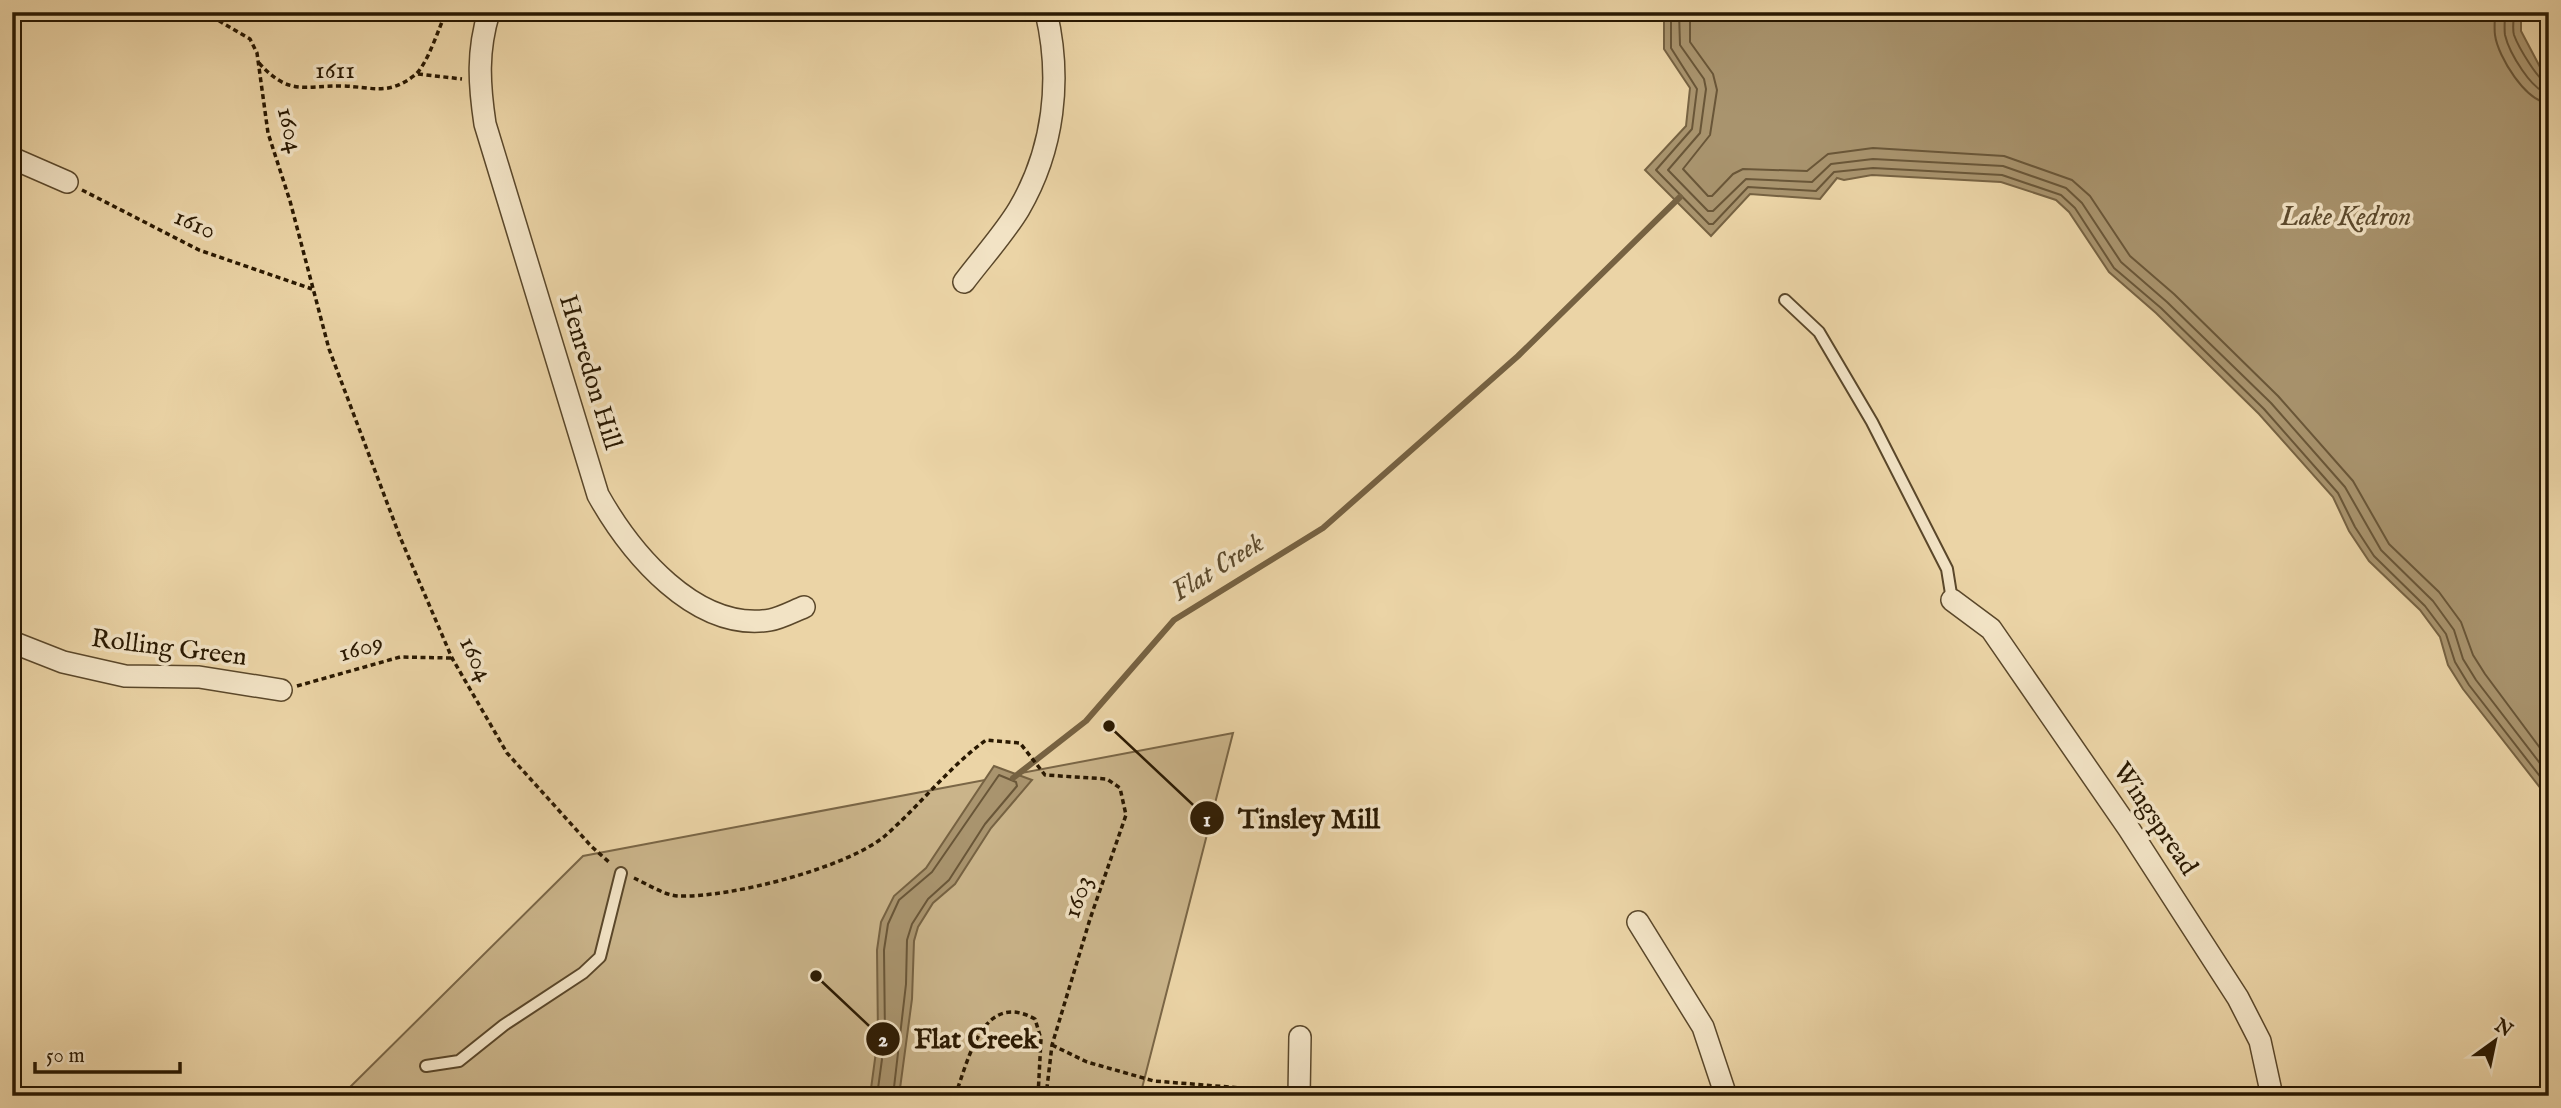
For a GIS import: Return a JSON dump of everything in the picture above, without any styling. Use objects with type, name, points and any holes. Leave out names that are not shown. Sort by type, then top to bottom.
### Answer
[{"type":"street","name":"Henredon Hill","points":[[489,12],[479,49],[478,81],[485,124],[598,495],[615,527],[658,575],[684,596],[709,609],[749,621],[772,620],[804,607]]},
{"type":"street","points":[[964,282],[1017,212],[1038,169],[1047,140],[1055,83],[1046,12]]},
{"type":"street","points":[[12,158],[67,182]]},
{"type":"street","name":"Wingspread","points":[[1952,600],[1991,629],[2180,906],[2238,998],[2260,1041],[2272,1096]]},
{"type":"street","name":"Rolling Green","points":[[12,642],[63,662],[125,676],[199,677],[281,690]]},
{"type":"street","points":[[1638,922],[1703,1027],[1726,1096]]},
{"type":"street","points":[[1299,1094],[1300,1037]]},
{"type":"lane","points":[[1785,300],[1819,332],[1872,422],[1947,569],[1952,600]]},
{"type":"lane","points":[[426,1066],[459,1060],[504,1025],[583,973],[600,957],[621,873]]},
{"type":"path","name":"1604","points":[[204,12],[250,39],[258,62],[268,133],[290,201],[312,289],[346,396],[377,470],[400,537],[452,658],[507,753],[591,846],[621,873],[676,896],[719,892],[805,872],[853,855],[885,836],[961,759],[986,740],[1021,744],[1045,775]]},
{"type":"path","points":[[446,12],[416,74],[478,81]]},
{"type":"path","name":"1611","points":[[258,62],[273,78],[303,90],[342,86],[385,91],[416,74]]},
{"type":"path","name":"1610","points":[[67,182],[199,250],[312,289]]},
{"type":"path","name":"1609","points":[[281,690],[400,657],[452,658]]},
{"type":"path","name":"1603","points":[[1045,775],[1107,779],[1120,788],[1126,815],[1090,919],[1052,1045],[1046,1096]]},
{"type":"path","points":[[955,1096],[980,1030],[1000,1012],[1019,1010],[1035,1019],[1041,1039],[1038,1096]]},
{"type":"path","points":[[1052,1045],[1087,1062],[1154,1081],[1299,1094]]},
{"type":"shaded area","points":[[1233,733],[1140,1096],[341,1096],[583,856]]},
{"type":"water","name":"Lake Kedron","points":[[1664,12],[2521,12],[2521,31],[2549,84],[2549,799],[2463,689],[2448,665],[2440,637],[2420,610],[2369,561],[2349,531],[2333,497],[2259,414],[2156,313],[2109,272],[2069,212],[2056,200],[2001,182],[1872,175],[1844,180],[1837,178],[1820,199],[1750,194],[1711,236],[1645,170],[1686,126],[1690,88],[1664,49]]},
{"type":"water","points":[[994,766],[1032,780],[991,828],[955,884],[933,903],[918,927],[914,941],[912,999],[899,1096],[870,1096],[878,1037],[877,950],[881,922],[894,896],[926,868]]},
{"type":"waterway","name":"Flat Creek","points":[[1013,778],[1086,721],[1174,620],[1323,528],[1518,356],[1680,197]]},
{"type":"place","name":"Tinsley Mill","points":[[1109,726]]},
{"type":"place","name":"Flat Creek","points":[[816,976]]}]
